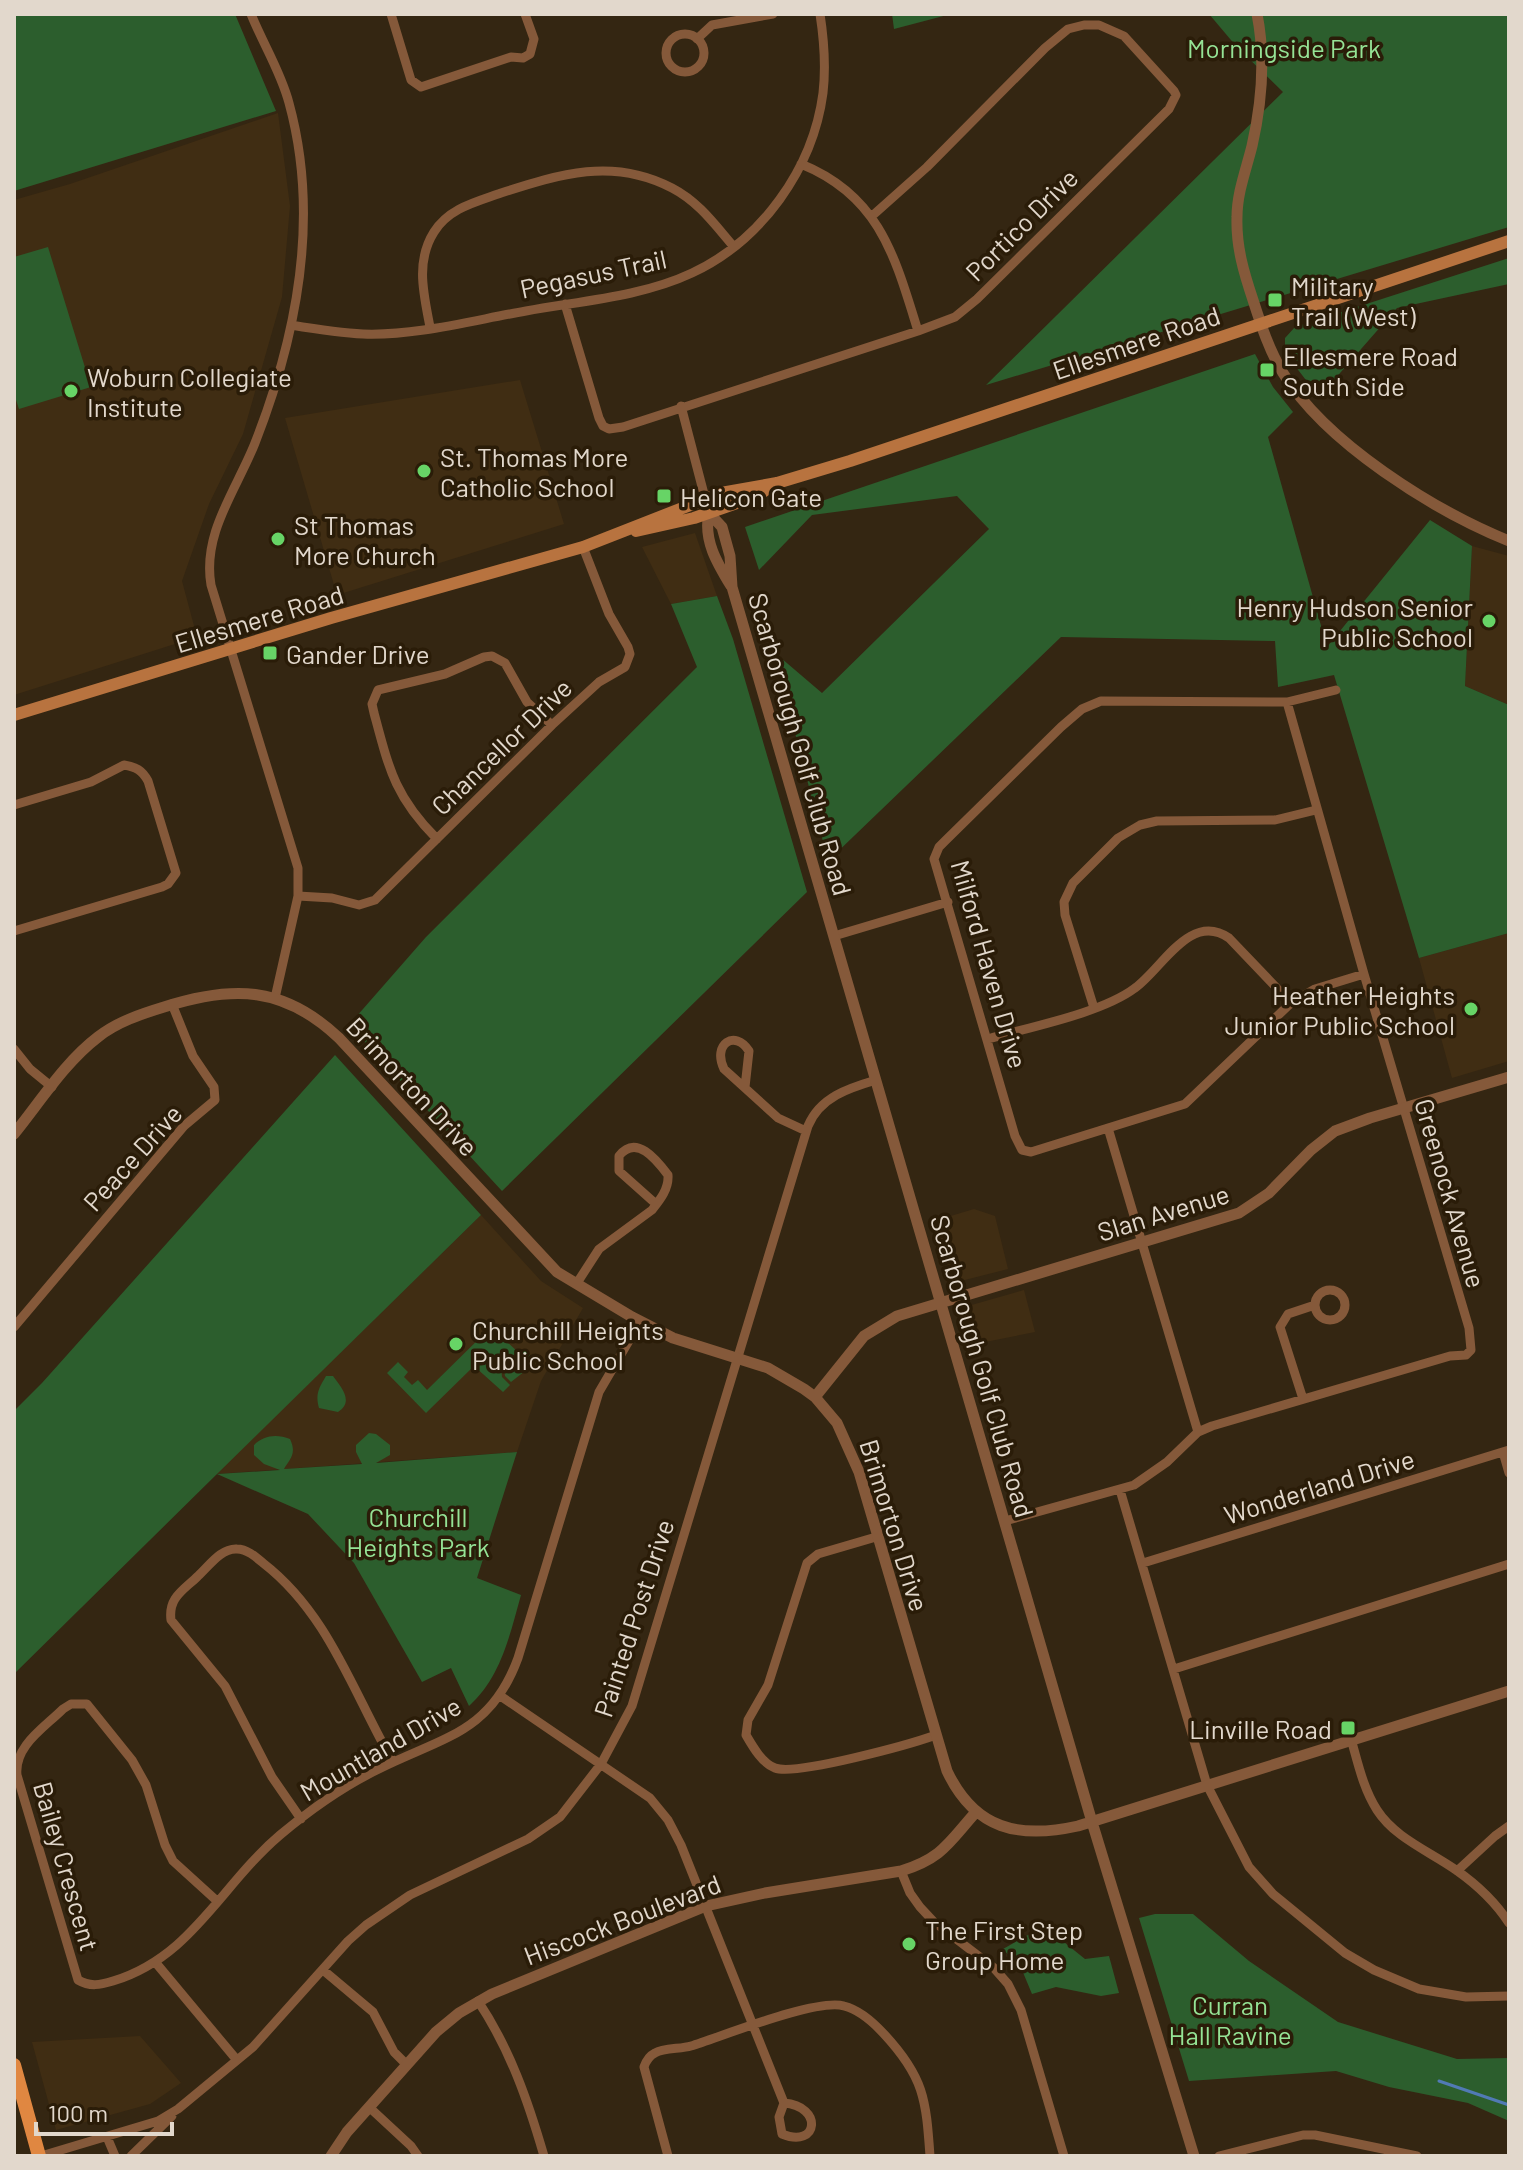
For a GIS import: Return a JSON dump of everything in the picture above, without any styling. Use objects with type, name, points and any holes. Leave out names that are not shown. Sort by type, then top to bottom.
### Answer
[{"type":"main road","name":"Ellesmere Road","points":[[14,715],[331,618],[583,547],[705,498],[754,485],[777,483],[850,461],[1509,241]]},
{"type":"main road","name":"Ellesmere Road","points":[[610,537],[709,513],[757,496],[777,483]]},
{"type":"main road","points":[[14,2065],[40,2156]]},
{"type":"street","points":[[251,14],[289,103],[301,164],[304,228],[291,325],[258,435],[210,547],[211,585],[298,868],[298,896],[275,998]]},
{"type":"street","points":[[391,14],[411,80],[421,87],[511,57],[523,58],[530,54],[534,39],[525,14]]},
{"type":"street","points":[[697,39],[712,25],[773,14]]},
{"type":"street","name":"Pegasus Trail","points":[[291,325],[365,334],[404,333],[565,304],[657,285],[690,274],[734,247],[773,208],[801,164],[823,96],[825,70],[820,14]]},
{"type":"street","points":[[1257,14],[1261,38],[1262,93],[1237,217],[1241,265],[1260,323],[1287,379],[1306,404],[1329,426],[1413,492],[1447,513],[1509,541]]},
{"type":"street","name":"Portico Drive","points":[[565,304],[603,426],[609,429],[918,331],[955,317],[977,299],[1169,109],[1176,95],[1172,85],[1124,36],[1099,25],[1068,29],[1045,48],[927,167],[872,216]]},
{"type":"street","points":[[685,35],[697,39],[703,49],[699,66],[689,72],[673,68],[666,57],[666,50],[673,39],[685,35]]},
{"type":"street","points":[[801,164],[846,190],[872,216],[897,262],[918,331]]},
{"type":"street","points":[[430,327],[422,266],[426,247],[435,230],[463,206],[557,175],[602,171],[631,174],[655,181],[672,188],[704,211],[734,247]]},
{"type":"street","points":[[681,406],[705,498]]},
{"type":"street","name":"Scarborough Golf Club Road","points":[[705,498],[709,513],[722,527],[730,556],[732,587],[1092,1822],[1194,2156]]},
{"type":"street","name":"Chancellor Drive","points":[[298,896],[332,898],[359,905],[375,900],[552,725],[599,682],[625,667],[630,654],[628,647],[604,604],[583,547]]},
{"type":"street","points":[[437,839],[409,810],[390,771],[372,704],[378,690],[445,674],[492,656],[505,663],[527,702],[552,725]]},
{"type":"street","name":"Milford Haven Drive","points":[[1336,690],[1287,702],[1101,701],[1082,709],[939,847],[934,859],[1022,1150],[1031,1152],[1185,1104],[1291,1003],[1315,989],[1364,974]]},
{"type":"street","name":"Greenock Avenue","points":[[1005,1521],[1134,1485],[1153,1473],[1198,1432],[1450,1356],[1466,1355],[1471,1350],[1469,1328],[1287,702]]},
{"type":"street","points":[[14,805],[91,782],[124,765],[140,769],[148,781],[176,873],[162,887],[14,931]]},
{"type":"street","points":[[1094,1008],[1065,915],[1064,902],[1073,883],[1118,838],[1147,822],[1275,820],[1316,810]]},
{"type":"street","points":[[834,936],[948,902]]},
{"type":"street","points":[[988,1039],[1117,1001],[1133,990],[1185,938],[1202,931],[1216,932],[1229,938],[1291,1003]]},
{"type":"street","name":"Brimorton Drive","points":[[14,1134],[98,1037],[142,1013],[197,997],[247,992],[300,1008],[326,1026],[557,1272],[640,1322],[673,1338],[768,1368],[815,1397],[837,1423],[859,1472],[936,1735],[955,1787],[976,1812],[999,1824],[1025,1832],[1054,1831],[1092,1822],[1509,1691]]},
{"type":"street","name":"Peace Drive","points":[[14,1327],[184,1126],[215,1100],[214,1087],[193,1056],[172,1004]]},
{"type":"street","points":[[745,1087],[749,1051],[743,1044],[731,1040],[721,1048],[720,1060],[729,1074],[778,1118],[806,1131]]},
{"type":"street","points":[[14,1049],[30,1069],[52,1087]]},
{"type":"street","name":"Slan Avenue","points":[[815,1397],[864,1336],[897,1316],[1246,1210],[1269,1193],[1311,1150],[1335,1131],[1403,1107],[1509,1077]]},
{"type":"street","name":"Painted Post Drive","points":[[131,2156],[178,2109],[253,2047],[356,1933],[410,1895],[528,1839],[560,1817],[601,1764],[632,1706],[806,1131],[817,1110],[837,1093],[876,1080]]},
{"type":"street","points":[[1108,1128],[1198,1432]]},
{"type":"street","points":[[577,1283],[599,1249],[637,1223],[656,1204],[668,1184],[666,1172],[645,1150],[635,1147],[624,1150],[618,1160],[619,1171],[656,1204]]},
{"type":"street","points":[[1303,1399],[1280,1327],[1288,1314],[1315,1305]]},
{"type":"street","name":"Mountland Drive","points":[[82,1983],[91,1986],[106,1983],[156,1963],[178,1947],[252,1862],[301,1819],[353,1783],[454,1736],[480,1716],[499,1695],[518,1658],[599,1392],[640,1322]]},
{"type":"street","points":[[1506,1451],[1509,1473]]},
{"type":"street","name":"Wonderland Drive","points":[[1143,1563],[1506,1451]]},
{"type":"street","points":[[1120,1490],[1207,1785],[1244,1858],[1261,1882],[1345,1953],[1374,1970],[1419,1989],[1466,1997],[1509,1996]]},
{"type":"street","points":[[876,1537],[818,1554],[807,1563],[772,1673],[748,1720],[746,1735],[770,1766],[788,1770],[865,1756],[936,1735]]},
{"type":"street","points":[[301,1819],[272,1777],[225,1686],[171,1620],[171,1604],[175,1596],[228,1550],[240,1548],[251,1554],[282,1579],[308,1609],[336,1650],[393,1762]]},
{"type":"street","points":[[1174,1669],[1509,1564]]},
{"type":"street","points":[[499,1695],[650,1798],[668,1820],[681,1845],[784,2103]]},
{"type":"street","name":"Bailey Crescent","points":[[82,1983],[73,1968],[16,1766],[22,1750],[71,1704],[87,1704],[132,1760],[146,1785],[173,1861],[217,1901]]},
{"type":"street","points":[[1351,1739],[1367,1791],[1383,1818],[1413,1844],[1457,1871],[1493,1902],[1509,1923]]},
{"type":"street","name":"Hiscock Boulevard","points":[[331,2156],[347,2132],[436,2032],[478,2001],[706,1906],[901,1871],[938,1855],[976,1812]]},
{"type":"street","points":[[1457,1871],[1509,1826]]},
{"type":"street","points":[[901,1871],[913,1899],[934,1922],[979,1954],[1008,1984],[1021,2010],[1064,2156]]},
{"type":"street","points":[[156,1963],[236,2059]]},
{"type":"street","points":[[323,1970],[373,2012],[394,2052],[406,2064]]},
{"type":"street","points":[[478,2001],[517,2074],[544,2156]]},
{"type":"street","points":[[668,2156],[648,2086],[645,2061],[654,2053],[691,2046],[812,2006],[839,2004],[862,2014],[885,2035],[911,2067],[925,2102],[930,2156]]},
{"type":"street","points":[[370,2108],[418,2156]]},
{"type":"street","name":"Painted Post Drive","points":[[40,2156],[158,2121],[178,2109]]},
{"type":"street","points":[[1219,2156],[1303,2135],[1417,2156]]},
{"type":"street","points":[[107,2137],[115,2156]]},
{"type":"shaded area","points":[[278,113],[290,206],[282,297],[243,434],[209,504],[182,581],[197,637],[14,695],[14,200]]},
{"type":"shaded area","name":"St. Thomas More Catholic School","points":[[520,380],[564,524],[337,595],[285,418]]},
{"type":"shaded area","points":[[695,533],[717,596],[671,604],[642,547]]},
{"type":"shaded area","name":"Henry Hudson Senior Public School","points":[[1472,546],[1509,556],[1509,705],[1465,686]]},
{"type":"shaded area","name":"Heather Heights Junior Public School","points":[[1509,933],[1509,1061],[1452,1078],[1419,958]]},
{"type":"shaded area","points":[[974,1209],[995,1216],[1008,1269],[953,1283],[934,1221]]},
{"type":"shaded area","name":"Churchill Heights Public School","points":[[481,1215],[541,1281],[583,1308],[541,1381],[517,1452],[216,1474]]},
{"type":"shaded area","points":[[1024,1290],[1035,1332],[970,1345],[961,1308]]},
{"type":"shaded area","points":[[140,2036],[181,2083],[150,2104],[56,2130],[32,2042]]},
{"type":"green space","points":[[14,14],[235,14],[276,111],[14,191]]},
{"type":"green space","points":[[892,14],[951,14],[894,29]]},
{"type":"green space","name":"Morningside Park","points":[[1209,14],[1509,14],[1509,227],[986,385],[1283,92],[1236,46]]},
{"type":"green space","points":[[48,247],[91,387],[19,409],[14,394],[14,257]]},
{"type":"green space","points":[[1509,258],[1509,284],[1397,308],[1319,397],[1292,362],[1285,347],[1285,338],[1295,327]]},
{"type":"green space","points":[[1255,354],[1273,387],[1293,412],[1268,437],[1327,647],[1430,520],[1472,546],[1465,686],[1509,705],[1509,933],[1419,958],[1334,675],[1278,687],[1275,641],[1061,637],[828,861],[793,725],[781,658],[822,693],[989,529],[957,496],[812,515],[759,570],[745,527]]},
{"type":"green space","points":[[717,596],[733,639],[807,892],[502,1191],[349,1025],[426,937],[697,667],[671,604]]},
{"type":"green space","points":[[335,1055],[481,1215],[14,1674],[14,1411]]},
{"type":"green space","points":[[491,1327],[520,1354],[525,1350],[536,1362],[528,1369],[517,1359],[500,1355],[502,1377],[510,1385],[503,1392],[474,1366],[426,1413],[387,1373],[398,1362],[408,1372],[404,1377],[412,1385],[418,1380],[427,1390]]},
{"type":"green space","points":[[502,1357],[517,1362],[525,1371],[511,1382],[505,1376]]},
{"type":"green space","points":[[326,1376],[333,1376],[345,1395],[345,1404],[338,1412],[319,1408],[318,1391]]},
{"type":"green space","name":"Churchill Heights Park","points":[[369,1433],[376,1434],[390,1445],[390,1455],[376,1463],[517,1452],[477,1578],[521,1595],[503,1655],[480,1695],[469,1706],[451,1668],[422,1682],[354,1563],[308,1514],[217,1474],[280,1470],[264,1464],[254,1455],[254,1445],[271,1436],[290,1439],[292,1444],[293,1452],[284,1469],[362,1464],[356,1445]]},
{"type":"green space","name":"Curran Hall Ravine","points":[[1155,1914],[1193,1914],[1249,1961],[1338,2022],[1457,2059],[1509,2058],[1509,2121],[1468,2103],[1389,2087],[1336,2071],[1189,2081],[1139,1918]]},
{"type":"green space","points":[[1044,1926],[1085,1959],[1109,1956],[1119,1993],[1101,1996],[1056,1987],[1032,1994],[1022,1970],[1003,1949]]},
{"type":"waterway","points":[[1439,2081],[1509,2105]]},
{"type":"place","name":"Military Trail (West)","points":[[1275,300]]},
{"type":"place","name":"Ellesmere Road South Side","points":[[1267,370]]},
{"type":"place","name":"Woburn Collegiate Institute","points":[[71,391]]},
{"type":"place","name":"St. Thomas More Catholic School","points":[[424,471]]},
{"type":"place","name":"Helicon Gate","points":[[664,496]]},
{"type":"place","name":"St Thomas More Church","points":[[278,539]]},
{"type":"place","name":"Henry Hudson Senior Public School","points":[[1489,621]]},
{"type":"place","name":"Gander Drive","points":[[270,653]]},
{"type":"place","name":"Heather Heights Junior Public School","points":[[1471,1009]]},
{"type":"place","name":"Churchill Heights Public School","points":[[456,1344]]},
{"type":"place","name":"Linville Road","points":[[1348,1728]]},
{"type":"place","name":"The First Step Group Home","points":[[909,1944]]}]
